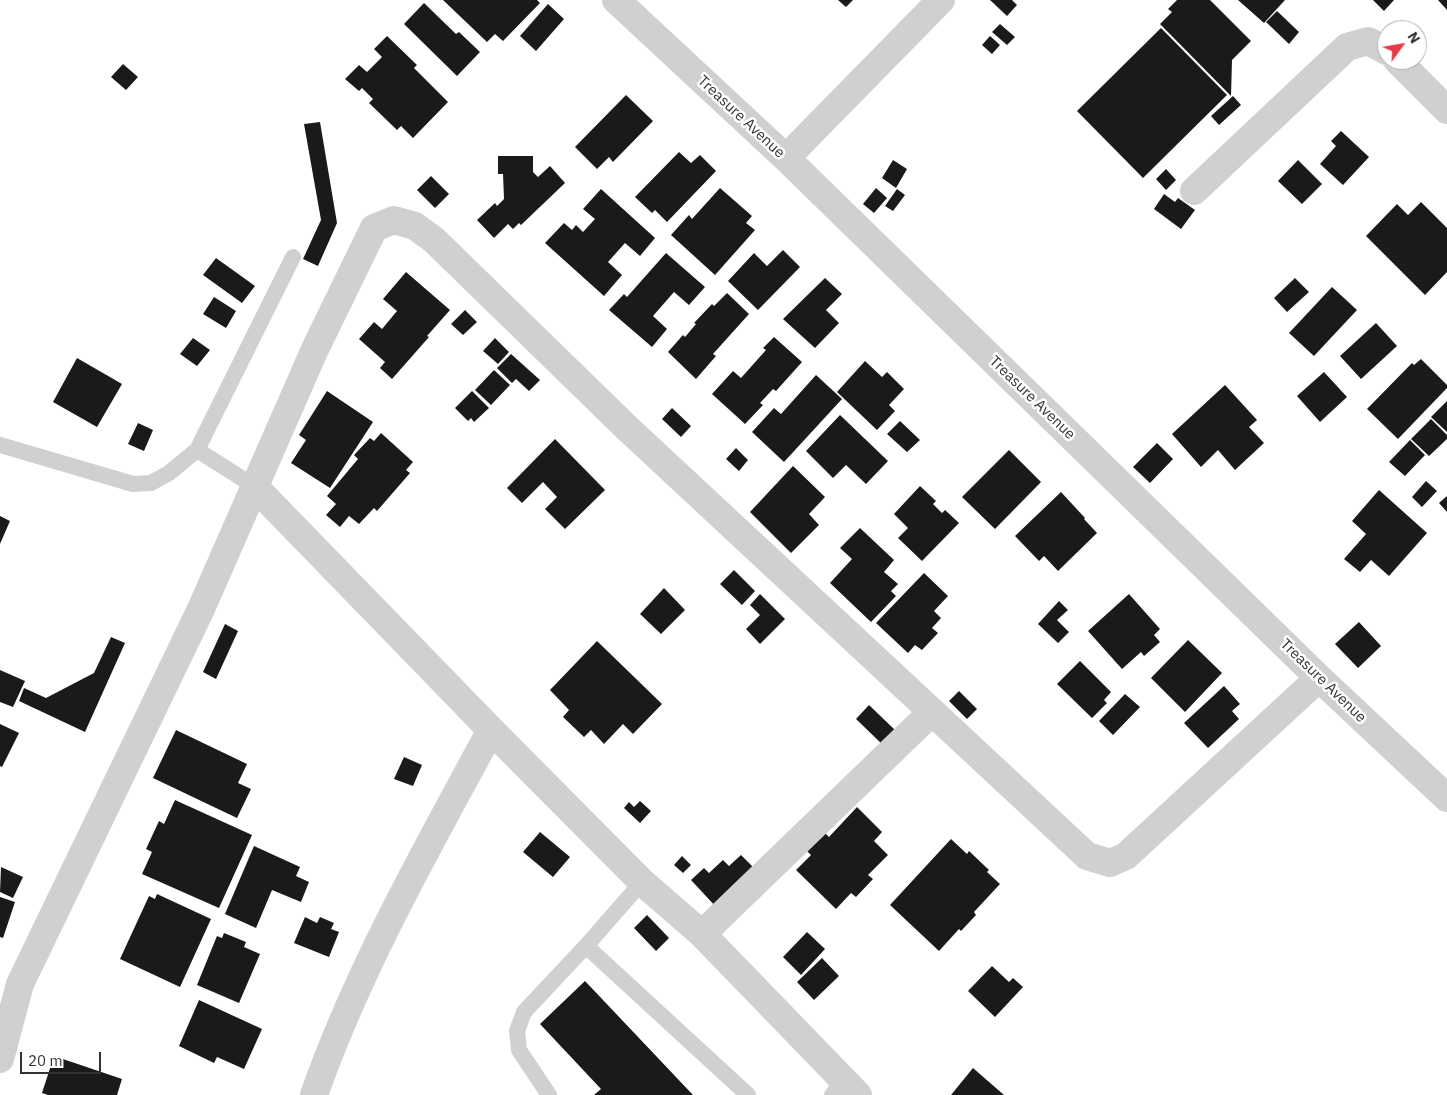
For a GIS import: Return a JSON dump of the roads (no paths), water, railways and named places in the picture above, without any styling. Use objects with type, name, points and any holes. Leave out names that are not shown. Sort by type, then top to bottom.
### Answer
[{"type":"street","name":"Treasure Avenue","points":[[616,0],[786,158],[1319,678],[1447,798]]},
{"type":"street","points":[[786,158],[941,0]]},
{"type":"street","points":[[1194,191],[1347,47],[1368,41],[1377,46]]},
{"type":"street","points":[[1407,70],[1447,110]]},
{"type":"street","points":[[0,1059],[5,1022],[20,984],[201,609],[315,349],[374,228],[394,220],[415,226],[434,240],[626,427],[1087,856],[1110,862],[1126,856],[1319,678]]},
{"type":"street","points":[[254,486],[642,882],[702,934],[844,1090]]},
{"type":"street","points":[[702,934],[932,712]]},
{"type":"street","points":[[314,1095],[330,1049],[374,951],[491,730]]},
{"type":"lane","points":[[0,445],[133,484],[151,483],[169,473],[197,450],[292,257]]},
{"type":"lane","points":[[197,450],[254,486]]},
{"type":"lane","points":[[549,1095],[519,1050],[517,1031],[524,1012],[586,946],[642,882]]},
{"type":"lane","points":[[586,946],[748,1095]]}]
